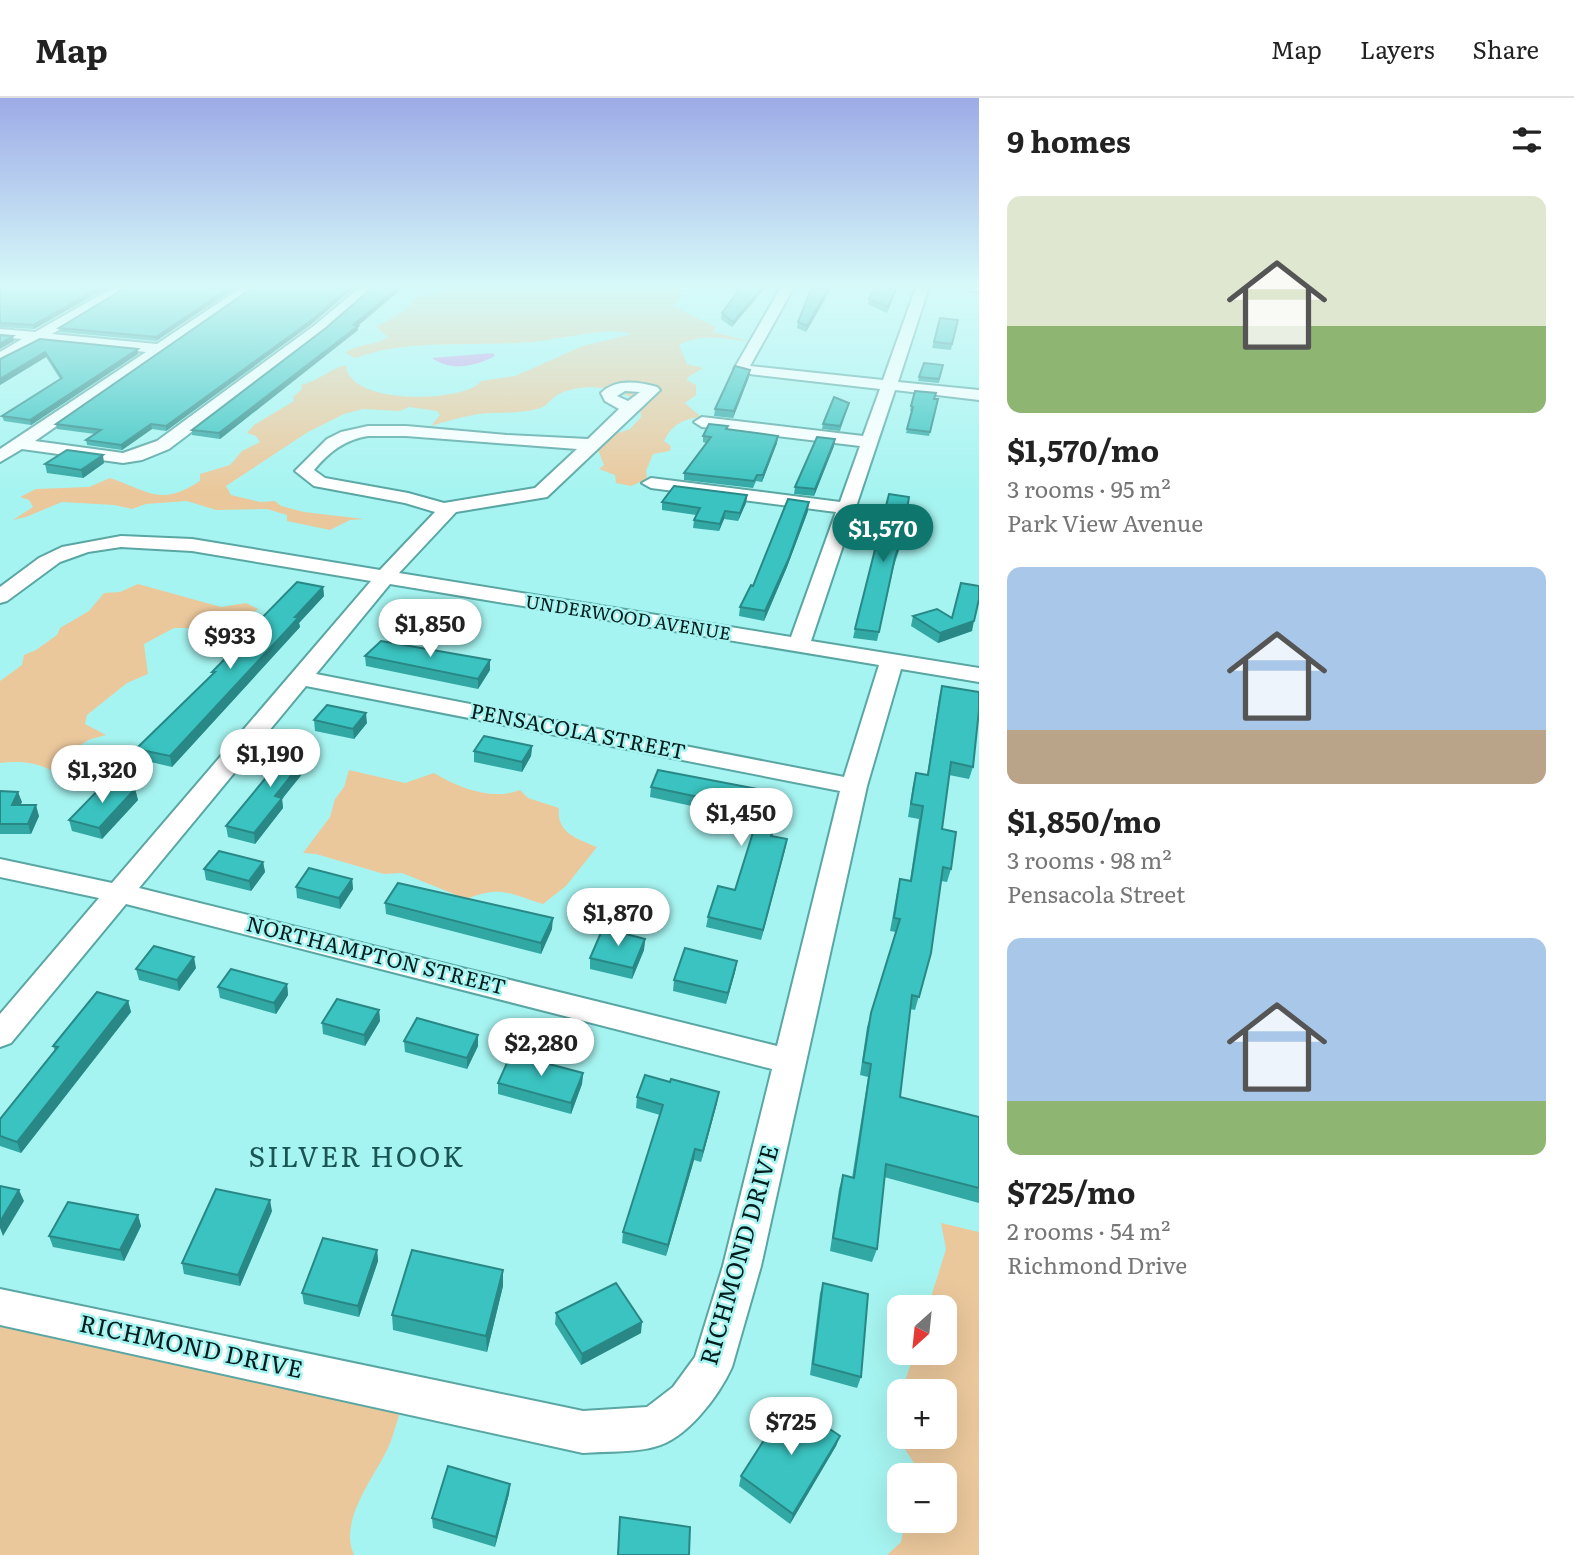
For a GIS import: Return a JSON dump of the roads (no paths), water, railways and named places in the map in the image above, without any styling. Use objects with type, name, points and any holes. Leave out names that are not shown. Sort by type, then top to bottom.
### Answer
[{"type":"street","points":[[0,457],[150,355]]},
{"type":"street","points":[[20,443],[123,458],[148,452],[163,445],[284,355]]},
{"type":"street","points":[[749,355],[741,369],[979,395]]},
{"type":"street","points":[[799,645],[898,355]]},
{"type":"street","points":[[0,1035],[385,577],[450,507],[541,493],[629,408]]},
{"type":"street","points":[[702,422],[870,442]]},
{"type":"street","points":[[448,510],[408,498],[320,482],[304,471],[316,456],[337,440],[353,433],[381,430],[536,443],[591,444]]},
{"type":"street","points":[[651,483],[847,508]]},
{"type":"street","name":"UNDERWOOD AVENUE","points":[[0,597],[53,558],[76,550],[139,541],[192,545],[979,675]]},
{"type":"street","name":"RICHMOND DRIVE","points":[[0,1307],[583,1432],[654,1427],[687,1401],[712,1367],[741,1266],[855,786],[892,660]]},
{"type":"street","name":"PENSACOLA STREET","points":[[301,678],[855,786]]},
{"type":"street","name":"NORTHAMPTON STREET","points":[[0,868],[119,894],[791,1062]]},
{"type":"district","name":"SILVER HOOK","points":[[357,1157]]}]
